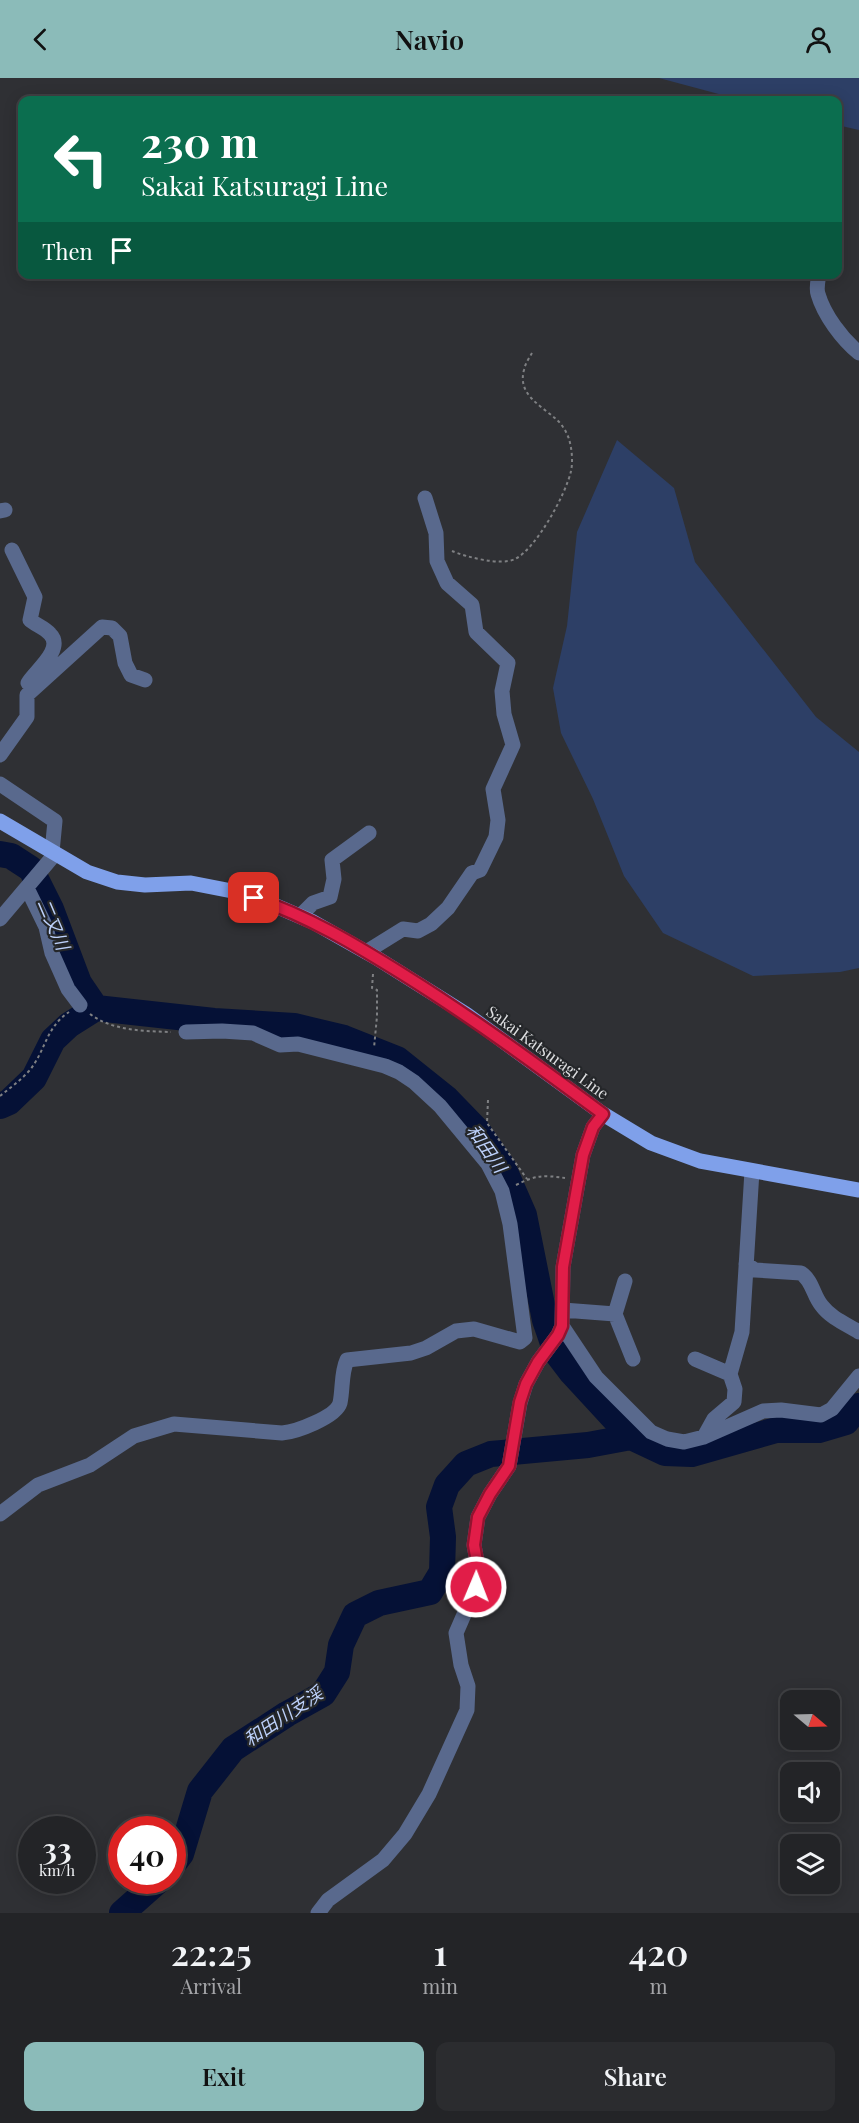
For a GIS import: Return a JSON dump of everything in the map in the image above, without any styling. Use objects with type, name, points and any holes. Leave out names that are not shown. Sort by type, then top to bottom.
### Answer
[{"type":"main road","name":"Sakai Katsuragi Line","points":[[0,821],[87,872],[117,882],[145,885],[191,884],[232,891],[300,916],[371,954],[466,1014],[603,1114],[651,1143],[700,1161],[859,1190]]},
{"type":"street","points":[[818,279],[817,292],[825,310],[844,338],[859,353]]},
{"type":"street","points":[[371,954],[403,929],[418,930],[431,924],[448,908],[472,873],[480,870],[496,837],[498,820],[493,789],[513,745],[504,714],[502,691],[508,663],[476,632],[472,605],[447,583],[437,561],[436,533],[425,498]]},
{"type":"street","points":[[0,755],[27,717],[28,681],[47,662],[54,646],[54,638],[49,632],[30,620],[35,597],[12,550]]},
{"type":"street","points":[[27,695],[102,627],[112,628],[120,636],[125,663],[131,675],[146,680]]},
{"type":"street","points":[[0,784],[54,821],[53,853],[0,919]]},
{"type":"street","points":[[300,916],[313,903],[330,897],[334,879],[332,860],[369,833]]},
{"type":"street","points":[[27,888],[46,927],[52,953],[68,989],[80,1005]]},
{"type":"street","points":[[186,1032],[253,1033],[280,1045],[307,1046],[385,1066],[414,1082],[440,1106],[488,1164],[502,1191],[510,1224],[525,1338],[538,1362]]},
{"type":"street","points":[[318,1913],[328,1900],[383,1860],[405,1834],[429,1794],[466,1710],[468,1686],[461,1665],[456,1633],[476,1587],[478,1567],[474,1545],[478,1517],[509,1466],[520,1402],[538,1362],[561,1324],[563,1267],[583,1155],[593,1127],[603,1114]]},
{"type":"street","points":[[704,1437],[714,1419],[734,1401],[735,1389],[730,1374],[742,1332],[752,1171]]},
{"type":"street","points":[[746,1264],[755,1270],[801,1273],[807,1277],[821,1306],[836,1319],[859,1332]]},
{"type":"street","points":[[625,1281],[615,1314],[633,1359]]},
{"type":"street","points":[[561,1324],[615,1314]]},
{"type":"street","points":[[561,1324],[596,1377],[651,1432],[667,1439],[684,1442],[704,1437],[763,1411],[781,1410],[821,1415],[832,1409],[859,1376]]},
{"type":"street","points":[[0,1514],[38,1485],[90,1465],[134,1436],[174,1425],[294,1432],[335,1412],[339,1405],[347,1360],[411,1353],[426,1348],[456,1331],[474,1329],[520,1342],[525,1338]]},
{"type":"street","points":[[695,1359],[730,1374]]},
{"type":"path","points":[[436,543],[477,560],[513,560],[527,551],[542,531],[559,499],[571,472],[572,456],[569,440],[559,421],[537,405],[525,390],[523,371],[532,353]]},
{"type":"path","points":[[371,954],[372,988],[377,990],[375,1041]]},
{"type":"path","points":[[0,1096],[29,1070],[49,1031],[59,1018],[80,1005]]},
{"type":"path","points":[[99,1020],[108,1025],[125,1028],[186,1032]]},
{"type":"path","points":[[488,1100],[487,1123],[528,1179]]},
{"type":"path","points":[[522,1182],[543,1174],[579,1180]]},
{"type":"shaded area","points":[[659,78],[859,78],[859,130],[842,126],[842,96],[726,96]]},
{"type":"shaded area","points":[[617,440],[674,488],[695,562],[816,717],[859,752],[859,968],[840,972],[753,976],[663,933],[624,876],[593,799],[561,733],[553,688],[567,626],[577,532]]},
{"type":"waterway","name":"二又川","points":[[0,854],[11,856],[31,869],[51,909],[79,983],[96,1008]]},
{"type":"waterway","name":"和田川","points":[[0,1106],[9,1102],[34,1078],[53,1040],[69,1025],[96,1008],[214,1021],[294,1026],[344,1038],[397,1059],[447,1099],[478,1131],[503,1167],[524,1215],[545,1320],[556,1352],[572,1373],[631,1437],[665,1453],[692,1454],[776,1430],[819,1430],[846,1422],[859,1406]]},
{"type":"waterway","name":"和田川支渓","points":[[186,1837],[200,1791],[233,1749],[323,1694],[337,1672],[341,1645],[355,1615],[379,1603],[430,1592],[442,1572],[443,1537],[439,1507],[447,1485],[466,1464],[491,1454],[588,1445],[631,1437]]},
{"type":"waterway","name":"和田川支渓","points":[[122,1913],[143,1894]]},
{"type":"route","points":[[254,898],[313,922],[375,957],[466,1014],[603,1114],[593,1127],[583,1155],[563,1267],[562,1326],[526,1384],[520,1402],[509,1466],[478,1517],[474,1545],[478,1567],[476,1587]]}]
